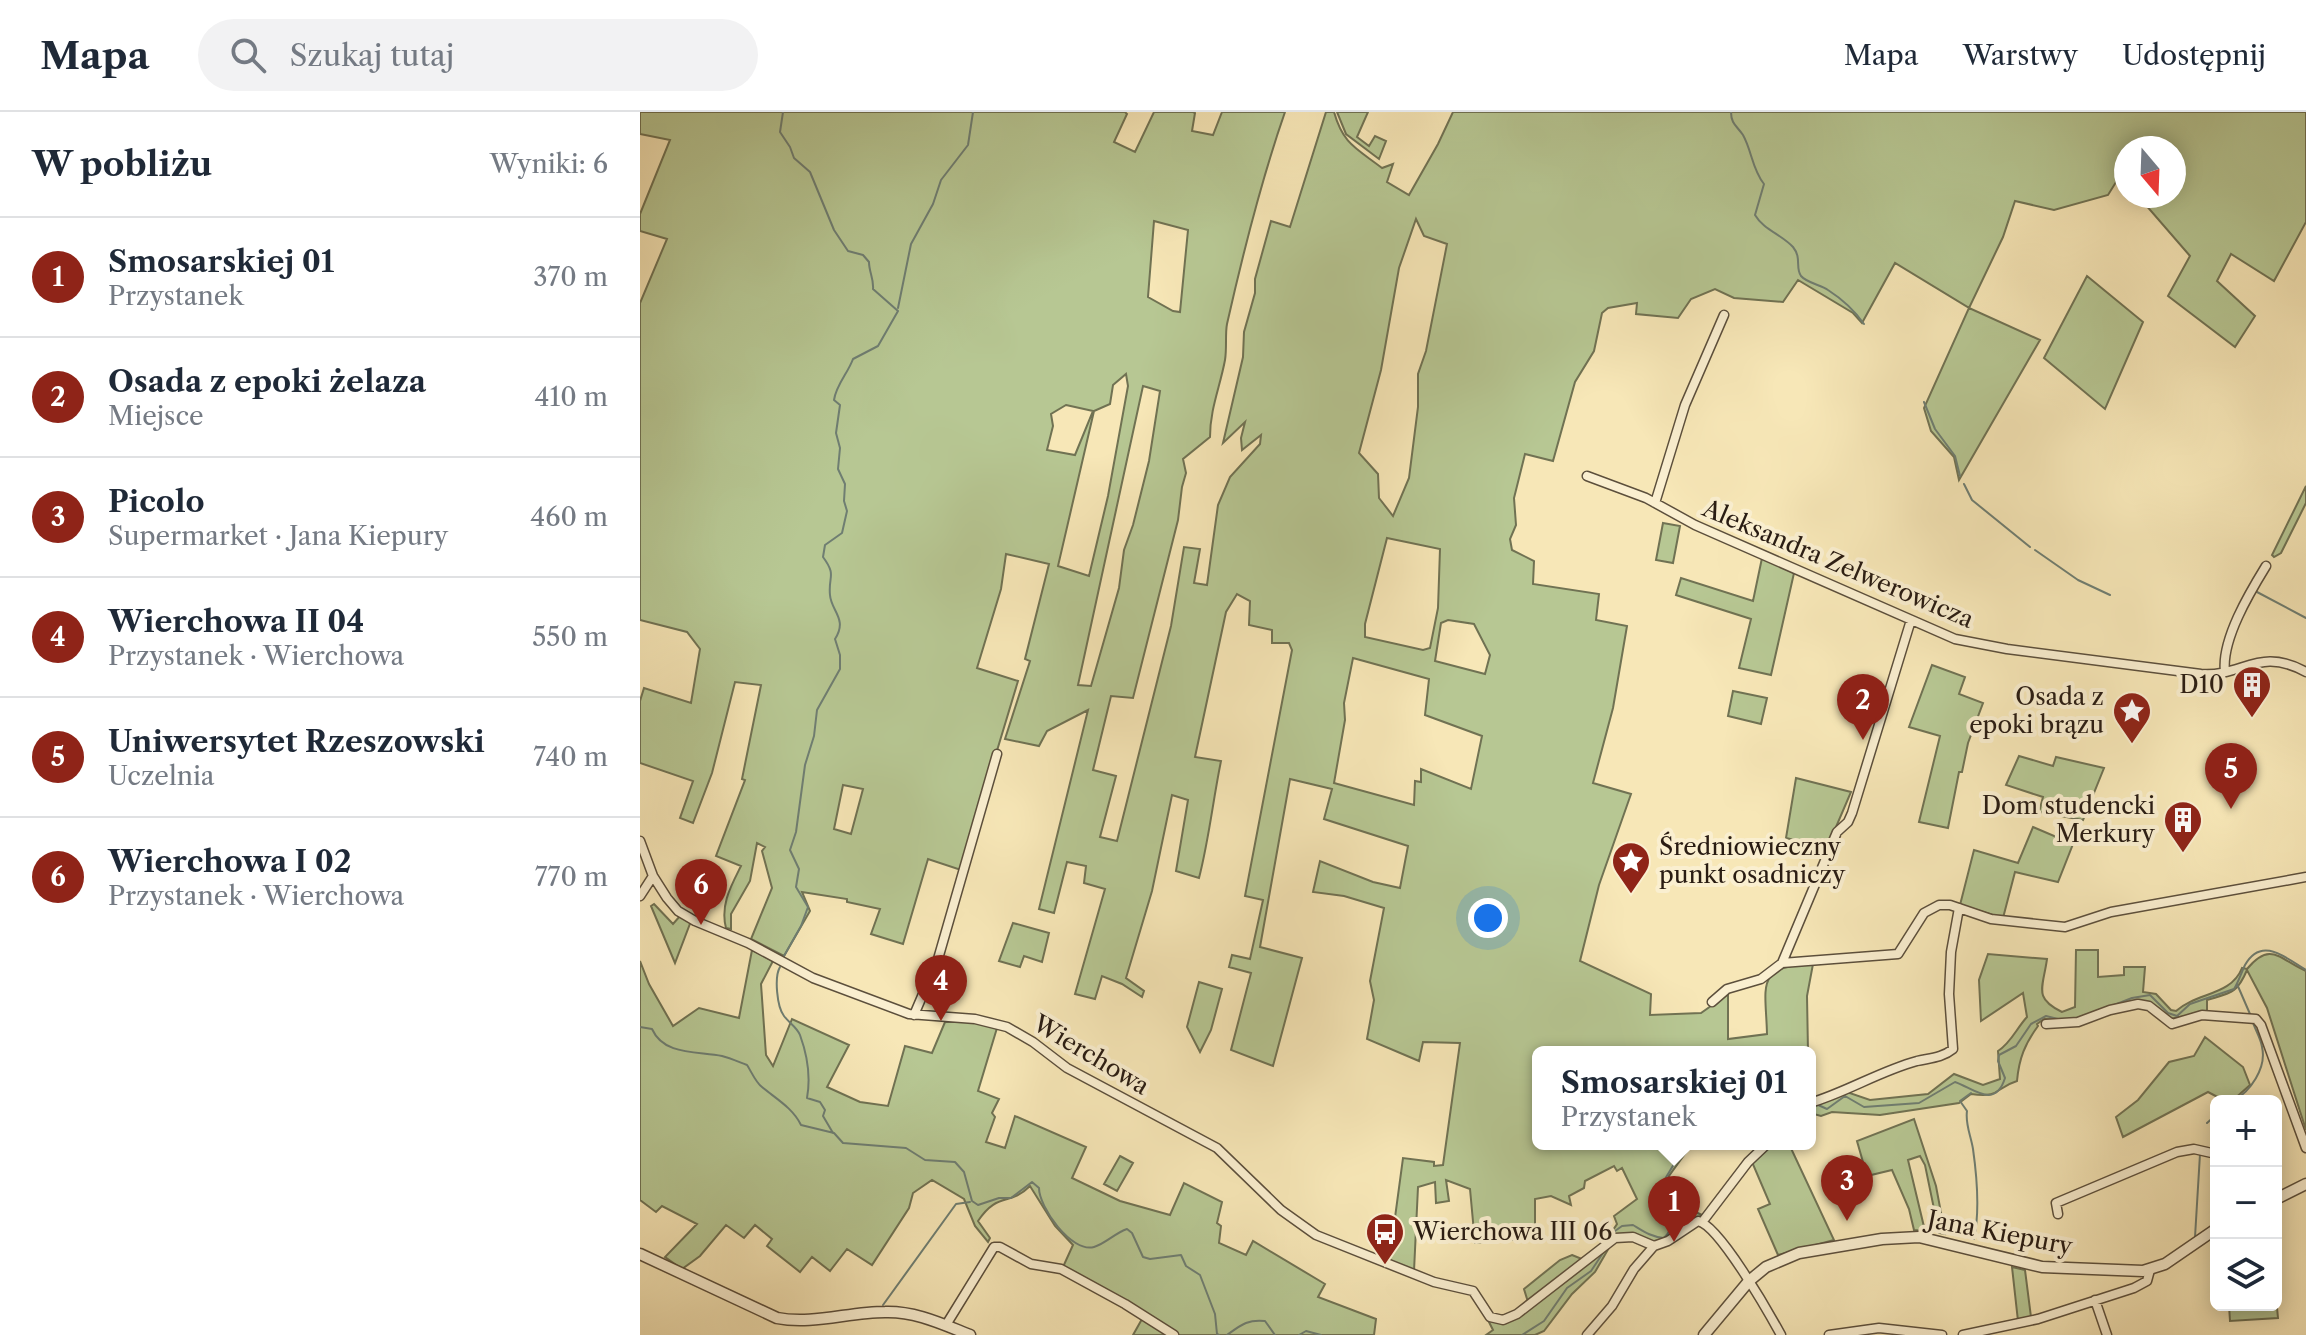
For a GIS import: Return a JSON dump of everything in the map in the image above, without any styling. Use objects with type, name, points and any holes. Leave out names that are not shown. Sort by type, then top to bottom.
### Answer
[{"type":"street","points":[[1655,503],[1685,405],[1724,315]]},
{"type":"street","name":"Aleksandra Zelwerowicza","points":[[1587,476],[1655,503],[1695,525],[1955,639],[2201,674],[2273,661],[2306,672]]},
{"type":"street","points":[[2225,672],[2225,659],[2242,606],[2266,566]]},
{"type":"street","points":[[1712,1002],[1727,989],[1761,979],[1782,963],[1837,832],[1848,822],[1852,813],[1911,620]]},
{"type":"street","points":[[914,1015],[938,959],[997,754]]},
{"type":"street","name":"Wierchowa","points":[[640,841],[653,876],[678,911],[695,921],[748,943],[813,978],[914,1015],[975,1019],[1007,1027],[1067,1068],[1217,1148],[1281,1210],[1316,1235],[1434,1282],[1473,1291],[1490,1317],[1503,1320],[1517,1314],[1615,1238],[1633,1237],[1654,1246]]},
{"type":"street","points":[[640,896],[653,876]]},
{"type":"street","points":[[1782,963],[1896,955],[1905,948],[1921,918],[1930,909],[1942,905],[1991,919],[2065,927],[2111,912],[2306,877]]},
{"type":"street","points":[[1816,1100],[1886,1070],[1938,1058],[1953,1049],[1949,994],[1951,952],[1959,908]]},
{"type":"street","points":[[2046,1024],[2078,1022],[2138,1004],[2149,1006],[2169,1023],[2202,1015],[2256,1019],[2261,1025],[2306,1148]]},
{"type":"street","points":[[2058,1214],[2056,1203],[2177,1152],[2194,1149],[2210,1153]]},
{"type":"street","points":[[1587,1335],[1612,1306],[1634,1269],[1654,1246],[1703,1221],[1761,1150]]},
{"type":"street","points":[[2282,1196],[2306,1184]]},
{"type":"street","points":[[1703,1221],[1710,1226],[1749,1281],[1781,1335]]},
{"type":"street","points":[[1963,1335],[2038,1319],[2141,1285],[2147,1281],[2150,1270],[2171,1261],[2210,1233]]},
{"type":"street","name":"Jana Kiepury","points":[[1704,1335],[1749,1281],[1766,1267],[1790,1255],[1899,1237],[1934,1240],[2042,1267],[2150,1270]]},
{"type":"street","points":[[946,1325],[994,1247],[1000,1247],[1031,1264],[1061,1269],[1174,1335]]},
{"type":"street","points":[[640,1254],[777,1318],[799,1320],[899,1312],[970,1335]]},
{"type":"street","points":[[2095,1300],[2107,1335]]},
{"type":"street","points":[[1829,1335],[1879,1328],[1942,1335]]},
{"type":"green space","points":[[640,112],[1125,112],[1127,114],[1114,142],[1135,152],[1154,112],[1193,112],[1192,131],[1213,135],[1222,112],[1285,112],[1260,191],[1233,297],[1210,437],[1183,459],[1186,473],[1178,520],[1133,698],[1111,696],[1093,770],[1116,776],[1100,837],[1117,841],[1171,626],[1184,547],[1200,549],[1194,583],[1207,585],[1218,505],[1230,477],[1260,444],[1261,435],[1242,450],[1245,422],[1223,443],[1243,357],[1244,332],[1271,221],[1290,227],[1326,112],[1334,112],[1346,139],[1358,150],[1382,168],[1393,164],[1387,182],[1409,195],[1453,112],[2306,112],[2306,222],[2274,281],[2231,254],[2217,281],[2255,316],[2235,347],[2168,296],[2190,256],[2148,208],[2186,208],[2186,136],[2114,136],[2114,185],[2108,195],[2054,210],[2015,201],[2003,237],[1969,308],[1895,263],[1862,323],[1853,313],[1798,280],[1783,302],[1734,298],[1715,289],[1691,299],[1678,318],[1636,314],[1637,303],[1608,308],[1602,313],[1594,351],[1575,382],[1553,461],[1525,454],[1514,498],[1516,525],[1510,539],[1512,550],[1534,561],[1533,584],[1599,594],[1596,620],[1627,626],[1613,708],[1593,783],[1631,794],[1599,885],[1580,961],[1651,994],[1650,1015],[1701,1013],[1728,994],[1728,1039],[1767,1034],[1766,991],[1772,974],[1794,965],[1813,964],[1807,996],[1808,1046],[1532,1046],[1532,1150],[1688,1150],[1668,1182],[1679,1209],[1687,1208],[1702,1215],[1657,1243],[1618,1234],[1609,1236],[1617,1224],[1614,1216],[1637,1199],[1622,1168],[1617,1171],[1614,1166],[1585,1181],[1584,1188],[1569,1196],[1571,1205],[1551,1196],[1535,1199],[1535,1238],[1475,1243],[1470,1189],[1446,1180],[1449,1201],[1436,1203],[1435,1182],[1418,1187],[1414,1271],[1389,1262],[1403,1158],[1434,1162],[1434,1166],[1443,1165],[1460,1043],[1423,1042],[1419,1061],[1367,1039],[1374,1000],[1370,981],[1384,908],[1344,896],[1313,892],[1320,861],[1373,882],[1400,888],[1408,846],[1324,819],[1332,789],[1290,779],[1260,947],[1302,958],[1273,1066],[1231,1050],[1251,973],[1229,967],[1232,955],[1250,959],[1263,900],[1245,896],[1292,650],[1289,643],[1272,643],[1272,630],[1249,625],[1250,601],[1237,594],[1226,612],[1195,757],[1221,761],[1199,878],[1176,871],[1188,800],[1172,795],[1152,891],[1126,978],[1144,991],[1142,997],[1102,976],[1095,999],[1075,994],[1105,889],[1084,883],[1086,866],[1067,862],[1054,913],[1039,909],[1088,710],[1047,731],[1039,746],[1005,739],[1030,661],[1025,659],[1049,564],[1006,554],[1001,589],[977,668],[1018,681],[961,870],[928,859],[903,944],[871,934],[880,909],[847,902],[847,899],[802,892],[810,911],[784,956],[751,939],[772,888],[762,851],[765,847],[757,843],[750,881],[731,914],[731,929],[726,928],[725,904],[741,866],[716,856],[745,780],[742,779],[761,685],[735,682],[712,773],[693,823],[680,818],[693,781],[640,763],[640,701],[644,688],[691,703],[700,649],[687,632],[640,620],[640,303],[667,239],[640,231],[640,214],[670,140],[640,134]],"holes":[[[1416,219],[1424,236],[1447,244],[1426,351],[1418,374],[1418,407],[1409,478],[1393,516],[1379,498],[1378,474],[1359,453],[1381,370],[1399,268]],[[1154,221],[1188,230],[1180,312],[1148,297]],[[1126,374],[1128,386],[1108,496],[1089,576],[1058,566],[1094,411],[1110,404],[1113,385]],[[1143,386],[1160,391],[1149,461],[1124,550],[1119,588],[1091,686],[1078,685]],[[1066,405],[1093,411],[1075,455],[1047,450],[1053,426],[1051,414]],[[1387,538],[1440,549],[1438,608],[1430,648],[1423,650],[1365,637],[1365,624]],[[1448,620],[1474,624],[1490,655],[1485,674],[1435,661],[1441,623]],[[1353,658],[1429,679],[1425,715],[1482,736],[1471,789],[1421,769],[1421,782],[1415,781],[1414,805],[1334,783],[1345,720],[1344,703]],[[843,785],[863,789],[851,834],[834,829]]]},
{"type":"green space","points":[[1337,112],[1368,112],[1357,137],[1369,146],[1375,136],[1386,141],[1379,159],[1346,134]]},
{"type":"green space","points":[[2087,276],[2143,322],[2105,409],[2044,358]]},
{"type":"green space","points":[[1969,308],[2040,340],[1959,480],[1954,457],[1931,431],[1924,408]]},
{"type":"green space","points":[[2306,486],[2306,503],[2281,553],[2274,557],[2272,555]]},
{"type":"green space","points":[[1663,523],[1680,526],[1673,563],[1656,560]]},
{"type":"green space","points":[[1762,558],[1794,573],[1771,675],[1739,668],[1751,619],[1676,595],[1681,578],[1753,601]]},
{"type":"green space","points":[[1932,665],[1965,677],[1959,694],[1983,703],[1968,743],[1962,772],[1959,772],[1948,828],[1919,822],[1940,736],[1909,727]]},
{"type":"green space","points":[[1733,691],[1767,698],[1761,724],[1728,716]]},
{"type":"green space","points":[[2019,756],[2053,766],[2056,757],[2104,768],[2083,820],[2039,812],[2043,797],[2006,785]]},
{"type":"green space","points":[[1796,778],[1851,792],[1827,848],[1786,838]]},
{"type":"green space","points":[[2033,827],[2073,844],[2058,882],[2015,872],[2003,918],[1960,905],[1974,850],[2018,863]]},
{"type":"green space","points":[[654,904],[673,924],[680,916],[691,921],[675,963],[651,906]]},
{"type":"green space","points":[[1013,923],[1049,933],[1042,962],[1024,956],[1020,967],[999,961]]},
{"type":"green space","points":[[752,950],[773,961],[761,984],[766,1055],[773,1066],[792,1019],[849,1045],[827,1087],[860,1102],[888,1106],[905,1046],[932,1053],[945,1022],[974,1022],[997,1028],[978,1091],[999,1099],[992,1113],[995,1117],[986,1142],[1005,1148],[1015,1116],[1086,1147],[1072,1178],[1120,1201],[1170,1215],[1184,1183],[1222,1202],[1217,1223],[1221,1226],[1219,1243],[1246,1255],[1253,1241],[1325,1284],[1318,1297],[1376,1319],[1374,1335],[1133,1335],[1142,1319],[1063,1267],[1073,1245],[1055,1226],[1030,1186],[992,1206],[978,1221],[990,1238],[988,1242],[975,1226],[964,1199],[932,1180],[913,1193],[909,1208],[872,1265],[847,1249],[830,1271],[812,1257],[800,1272],[767,1246],[772,1239],[755,1225],[744,1238],[726,1225],[700,1256],[682,1269],[665,1257],[697,1224],[662,1206],[656,1212],[640,1200],[640,961],[673,1026],[699,1008],[739,1018]]},
{"type":"green space","points":[[2076,950],[2098,950],[2098,977],[2124,975],[2124,967],[2145,967],[2143,992],[2156,994],[2171,1010],[2176,1011],[2230,984],[2242,968],[2247,969],[2255,960],[2269,954],[2276,955],[2306,971],[2306,1130],[2267,1008],[2247,970],[2240,984],[2232,991],[2207,1000],[2207,1012],[2169,1019],[2141,1001],[2132,1001],[2078,1021],[2044,1019],[2037,1024],[2023,1052],[2017,1081],[1993,1093],[1971,1094],[1959,1103],[1880,1115],[1832,1112],[1816,1115],[1816,1103],[1844,1091],[1870,1100],[1928,1094],[1954,1074],[1983,1085],[2000,1079],[1998,1051],[2027,1017],[2023,993],[1981,1021],[1979,980],[1988,954],[2047,959],[2043,997],[2062,1012],[2075,1007]]},
{"type":"green space","points":[[1199,982],[1222,989],[1211,1030],[1200,1052],[1187,1027]]},
{"type":"green space","points":[[2205,1037],[2243,1067],[2250,1085],[2239,1095],[2214,1095],[2208,1092],[2123,1137],[2116,1117],[2138,1100],[2169,1062],[2194,1056]]},
{"type":"green space","points":[[1914,1119],[1936,1186],[1945,1234],[1939,1233],[1925,1165],[1920,1156],[1908,1160],[1925,1231],[1914,1230],[1909,1209],[1892,1170],[1867,1176],[1857,1141]]},
{"type":"green space","points":[[1765,1150],[1792,1150],[1834,1240],[1778,1255],[1758,1209],[1770,1204],[1752,1162]]},
{"type":"green space","points":[[1120,1156],[1133,1163],[1117,1191],[1104,1184]]},
{"type":"green space","points":[[1610,1246],[1595,1272],[1572,1294],[1544,1331],[1535,1335],[1486,1335],[1493,1330],[1487,1318],[1520,1315]]},
{"type":"green space","points":[[1572,1255],[1582,1259],[1528,1302],[1524,1289],[1560,1260]]},
{"type":"green space","points":[[2012,1267],[2025,1270],[2031,1317],[2018,1321]]},
{"type":"green space","points":[[2229,1311],[2277,1311],[2278,1318],[2230,1321]]},
{"type":"waterway","points":[[783,112],[780,132],[794,158],[810,172],[834,230],[848,251],[863,255],[869,262],[873,289],[898,311],[878,346],[853,359],[834,400],[840,405],[836,433],[840,448],[838,469],[845,484],[847,511],[842,533],[825,545],[823,557],[831,572],[830,595],[840,626],[835,639],[840,669],[817,710],[814,736],[805,765],[796,832],[790,850],[799,869],[796,887],[808,907],[784,956]]},
{"type":"waterway","points":[[898,308],[911,244],[933,204],[941,180],[968,145],[973,112]]},
{"type":"waterway","points":[[1731,112],[1764,184],[1755,215],[1793,247],[1801,276],[1838,297],[1864,324]]},
{"type":"waterway","points":[[1924,402],[1935,429],[1955,456],[1960,476]]},
{"type":"waterway","points":[[1964,484],[1972,500],[2030,547]]},
{"type":"waterway","points":[[2035,550],[2078,580],[2110,595]]},
{"type":"waterway","points":[[2257,592],[2306,618]]},
{"type":"waterway","points":[[2114,1005],[2150,995],[2168,1013],[2177,1016],[2190,1004],[2234,989],[2252,956],[2267,950],[2306,970]]},
{"type":"waterway","points":[[780,967],[778,999],[782,1012],[799,1032],[803,1043],[809,1074],[807,1098],[820,1102],[825,1110],[823,1116],[833,1133]]},
{"type":"waterway","points":[[2237,984],[2250,1014]]},
{"type":"waterway","points":[[1816,1104],[1827,1109],[1845,1096],[1864,1107],[1919,1103],[1955,1082],[1983,1094],[1996,1093],[2005,1078],[1998,1061],[1999,1055],[2016,1046],[2031,1024],[2046,1016],[2058,1019]]},
{"type":"waterway","points":[[2241,1095],[2251,1085],[2262,1063],[2261,1044],[2253,1023]]},
{"type":"waterway","points":[[640,1027],[652,1029],[657,1038],[673,1048],[722,1056],[747,1065],[760,1085],[789,1108],[801,1125],[834,1133],[843,1143],[906,1148],[925,1160],[955,1162],[964,1172],[972,1201],[978,1205],[999,1198],[1011,1198],[1032,1182],[1039,1188],[1050,1217],[1076,1243],[1094,1247],[1127,1229],[1143,1257],[1181,1255],[1186,1266],[1200,1275],[1215,1314],[1219,1335]]},
{"type":"waterway","points":[[1971,1093],[1960,1101],[1967,1111],[1976,1171],[1974,1239]]},
{"type":"waterway","points":[[2207,1123],[2210,1120]]},
{"type":"waterway","points":[[1615,1231],[1622,1226],[1633,1225],[1664,1238],[1669,1232],[1673,1217],[1665,1179],[1682,1150]]},
{"type":"waterway","points":[[2195,1237],[2200,1154]]},
{"type":"waterway","points":[[883,1305],[956,1204],[970,1202]]},
{"type":"waterway","points":[[1522,1335],[1544,1321],[1567,1288],[1591,1271],[1603,1253]]},
{"type":"waterway","points":[[1227,1335],[1254,1321],[1265,1321],[1275,1335]]},
{"type":"waterway","points":[[1299,1335],[1306,1331],[1321,1335]]},
{"type":"place","name":"D10","points":[[2252,719]]},
{"type":"place","name":"Osada z epoki żelaza","points":[[1863,740]]},
{"type":"place","name":"Osada z epoki brązu","points":[[2132,745]]},
{"type":"place","name":"Uniwersytet Rzeszowski","points":[[2231,809]]},
{"type":"place","name":"Dom studencki Merkury","points":[[2183,854]]},
{"type":"place","name":"Średniowieczny punkt osadniczy","points":[[1631,895]]},
{"type":"place","name":"Wierchowa I 02","points":[[701,925]]},
{"type":"place","name":"Wierchowa II 04","points":[[941,1021]]},
{"type":"place","name":"Picolo","points":[[1847,1221]]},
{"type":"place","name":"Smosarskiej 01","points":[[1674,1242]]},
{"type":"place","name":"Wierchowa III 06","points":[[1385,1266]]}]
